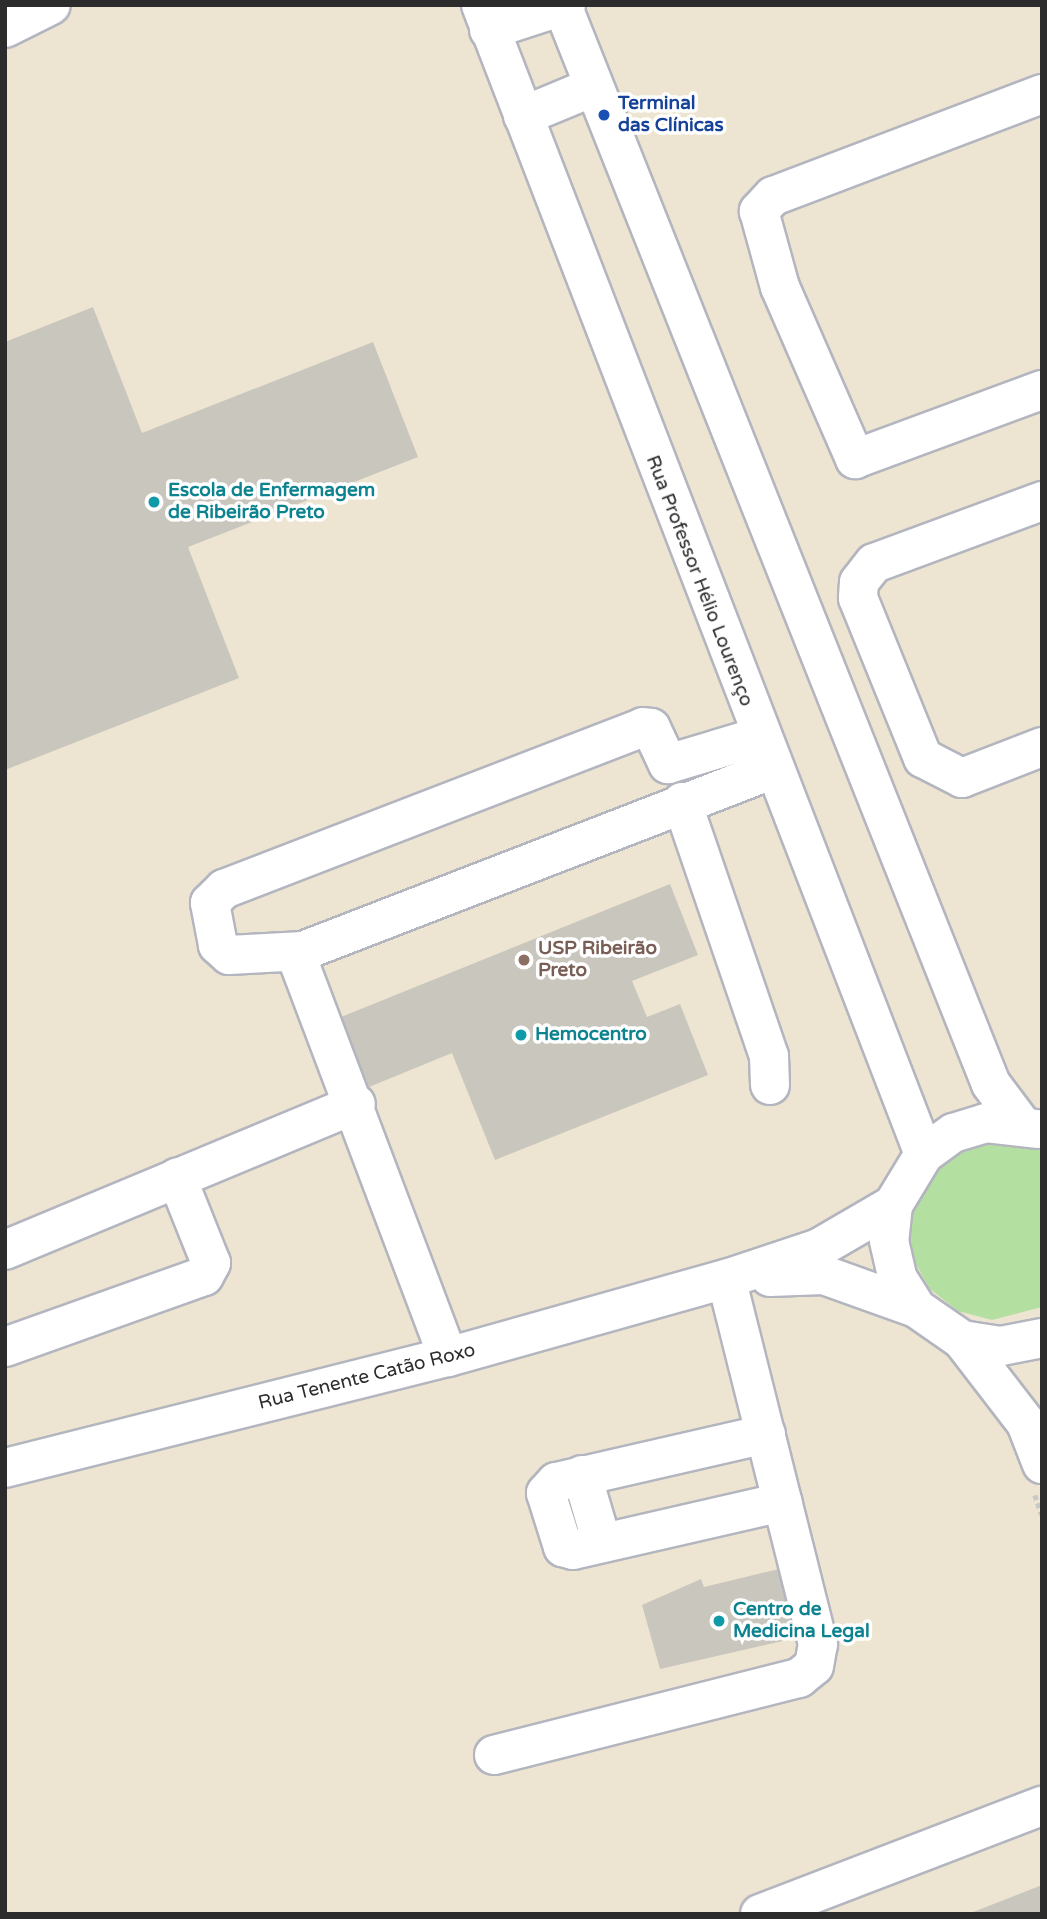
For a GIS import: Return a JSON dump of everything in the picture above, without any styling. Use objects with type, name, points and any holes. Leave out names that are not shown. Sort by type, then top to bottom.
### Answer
[{"type":"street","points":[[5,28],[51,5]]},
{"type":"street","points":[[485,18],[564,6],[593,87],[991,1084],[1031,1127]]},
{"type":"street","name":"Rua Professor Hélio Lourenço","points":[[485,18],[764,753],[923,1154]]},
{"type":"street","points":[[523,116],[593,87]]},
{"type":"street","points":[[1042,94],[765,202],[759,211],[780,287],[848,454],[862,460],[1042,390]]},
{"type":"street","points":[[1042,501],[874,563],[859,582],[858,598],[916,747],[939,770],[962,778],[1042,747]]},
{"type":"street","points":[[643,727],[651,729],[668,764],[764,753],[682,802],[303,951],[229,955],[218,945],[210,903],[224,889],[643,727]]},
{"type":"street","points":[[682,802],[769,1056],[770,1085]]},
{"type":"street","points":[[303,951],[300,965],[356,1104],[449,1357]]},
{"type":"street","points":[[5,1250],[356,1104]]},
{"type":"street","points":[[1031,1127],[986,1123],[953,1133],[923,1154],[893,1205],[889,1241],[897,1277],[916,1308],[962,1340],[1026,1423],[1037,1477]]},
{"type":"street","points":[[5,1348],[204,1276],[211,1263],[177,1178]]},
{"type":"street","name":"Rua Tenente Catão Roxo","points":[[5,1468],[449,1357],[726,1279],[819,1248],[893,1205]]},
{"type":"street","name":"Rua Tenente Catão Roxo","points":[[726,1279],[824,1275],[916,1308]]},
{"type":"street","points":[[494,1755],[799,1678],[814,1666],[818,1644],[726,1279]]},
{"type":"street","points":[[962,1340],[1001,1346],[1042,1338]]},
{"type":"street","points":[[766,1434],[582,1475],[556,1482],[546,1493],[563,1547],[602,1543],[783,1502]]},
{"type":"street","points":[[760,1914],[1042,1806]]},
{"type":"path","points":[[1037,1477],[1042,1515]]},
{"type":"shaded area","name":"USP Ribeirão Preto","points":[[5,5],[1042,5],[1042,1914],[5,1914]]},
{"type":"green space","points":[[1005,1140],[1042,1151],[1042,1307],[992,1320],[958,1311],[930,1289],[913,1259],[909,1224],[918,1190],[940,1162],[970,1144]]},
{"type":"building","name":"Escola de Enfermagem de Ribeirão Preto","points":[[93,307],[142,433],[373,342],[418,457],[188,547],[239,678],[5,770],[5,342]]},
{"type":"building","name":"Hemocentro","points":[[670,884],[698,955],[632,981],[647,1017],[680,1004],[708,1075],[495,1160],[452,1053],[369,1087],[341,1017]]},
{"type":"building","name":"Centro de Medicina Legal","points":[[779,1569],[796,1638],[660,1669],[642,1605],[701,1579],[704,1587]]},
{"type":"building","points":[[1042,1885],[1042,1914],[968,1914]]},
{"type":"place","name":"Terminal das Clínicas","points":[[604,115]]},
{"type":"place","name":"Escola de Enfermagem de Ribeirão Preto","points":[[154,502]]},
{"type":"place","name":"USP Ribeirão Preto","points":[[524,960]]},
{"type":"place","name":"Hemocentro","points":[[521,1035]]},
{"type":"place","name":"Centro de Medicina Legal","points":[[719,1621]]}]
